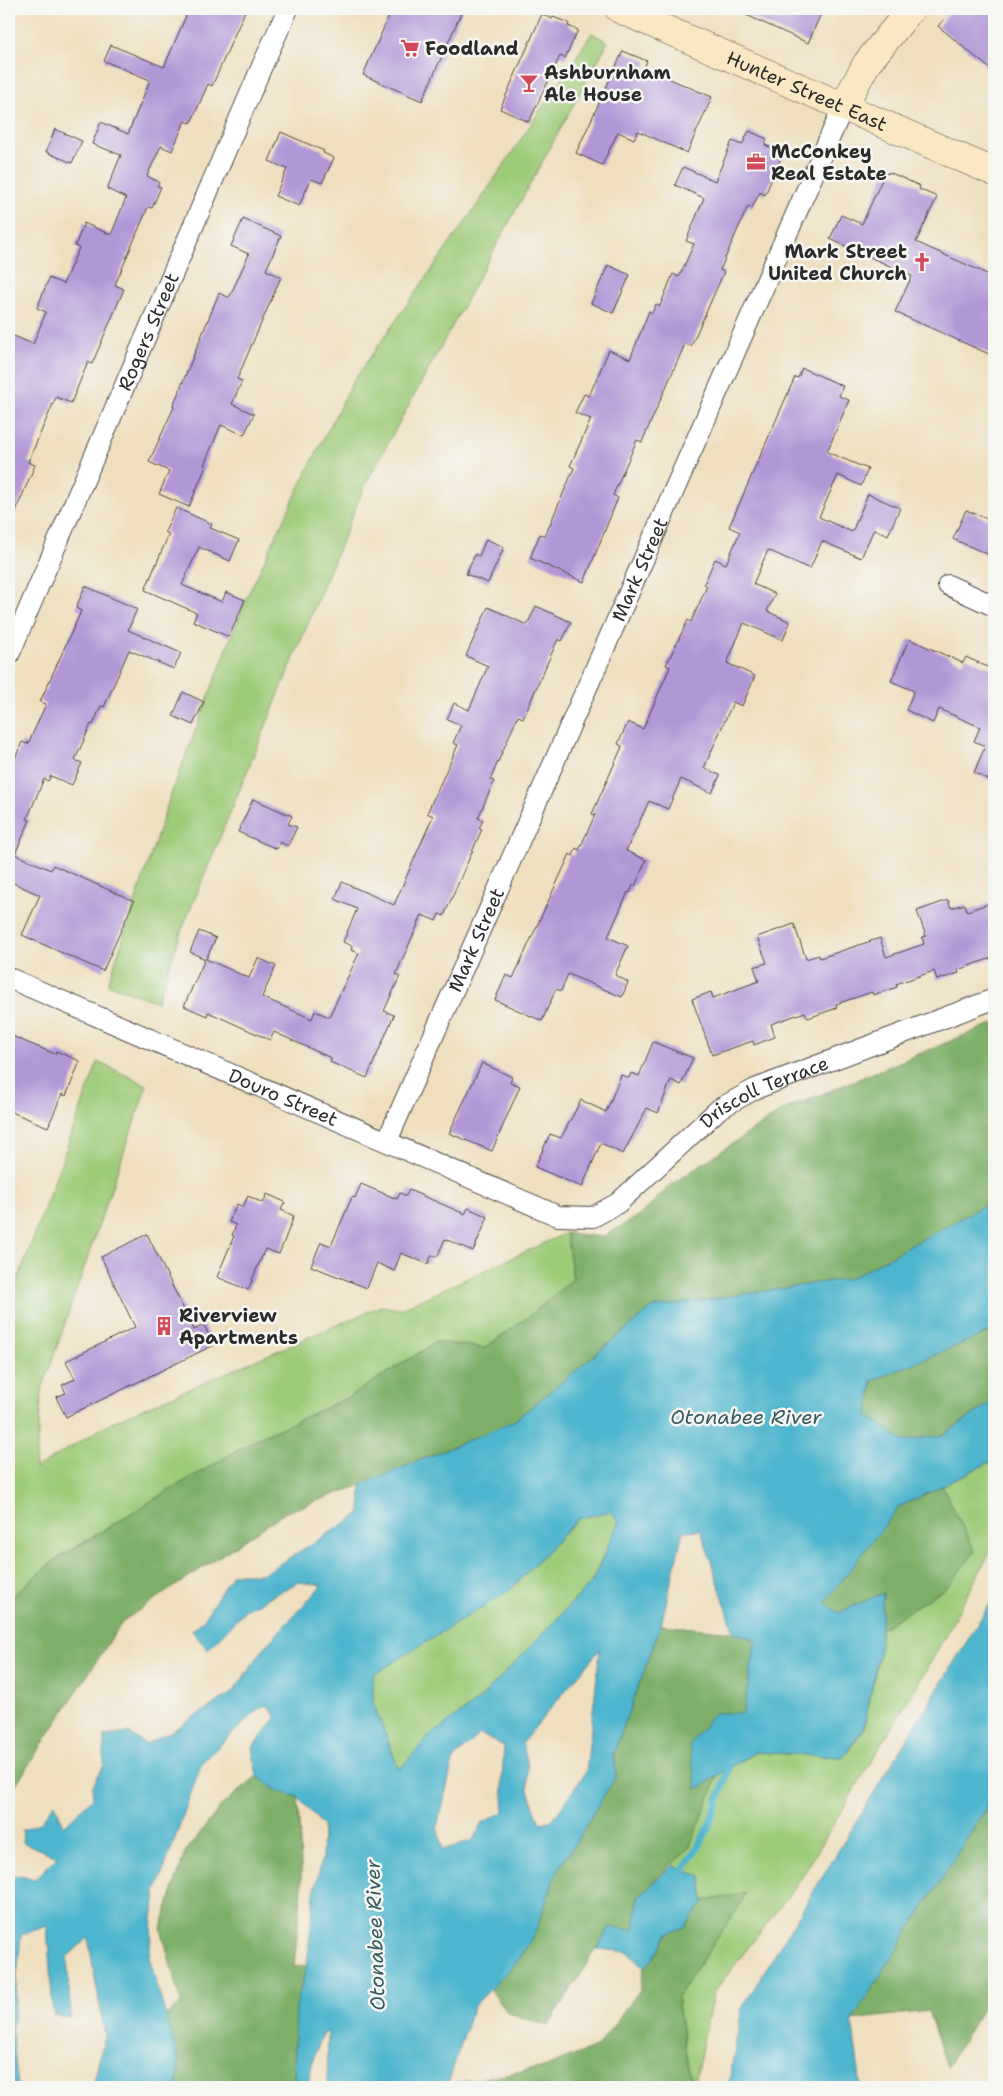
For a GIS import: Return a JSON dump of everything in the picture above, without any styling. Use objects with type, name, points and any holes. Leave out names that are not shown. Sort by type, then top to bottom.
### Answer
[{"type":"main road","name":"Hunter Street East","points":[[619,9],[844,105],[994,172]]},
{"type":"main road","name":"Mark Street","points":[[844,105],[867,63],[911,9]]},
{"type":"street","name":"Rogers Street","points":[[9,655],[288,9]]},
{"type":"street","name":"Mark Street","points":[[387,1141],[844,105]]},
{"type":"street","points":[[948,586],[994,606]]},
{"type":"street","name":"Douro Street","points":[[9,978],[558,1216]]},
{"type":"street","name":"Driscoll Terrace","points":[[558,1216],[593,1218],[618,1203],[719,1109],[756,1089],[994,999]]},
{"type":"green space","points":[[592,33],[608,42],[365,485],[181,932],[157,1002],[108,984],[171,794],[246,599],[310,465],[352,383],[477,205]]},
{"type":"green space","points":[[994,1023],[994,1200],[851,1278],[652,1308],[514,1421],[361,1485],[286,1512],[123,1621],[9,1795],[9,1599],[53,1562],[169,1490],[259,1438],[349,1397],[436,1342],[485,1348],[527,1318],[573,1279],[566,1233],[603,1237],[640,1215],[669,1186],[783,1110]]},
{"type":"green space","points":[[98,1062],[147,1085],[42,1390],[35,1469],[110,1423],[381,1306],[400,1309],[566,1233],[573,1279],[527,1318],[485,1348],[436,1342],[349,1397],[259,1438],[53,1561],[9,1599],[9,1304]]},
{"type":"green space","points":[[994,1330],[994,1401],[943,1435],[903,1441],[868,1416],[873,1380]]},
{"type":"green space","points":[[992,1461],[994,1464],[994,1545],[931,1662],[799,1882],[713,1993],[694,2087],[688,2066],[677,1997],[736,1911],[745,1894],[704,1901],[701,1877],[673,1865],[690,1846],[718,1775],[755,1752],[844,1757],[864,1729],[879,1653],[881,1629],[948,1586],[975,1551],[942,1486]]},
{"type":"green space","points":[[942,1486],[975,1551],[948,1586],[881,1629],[883,1593],[838,1613],[824,1602],[899,1507]]},
{"type":"green space","points":[[611,1511],[619,1521],[591,1583],[478,1701],[427,1738],[400,1771],[373,1703],[373,1675],[510,1590],[578,1519]]},
{"type":"green space","points":[[661,1625],[734,1632],[756,1640],[743,1713],[697,1789],[718,1775],[690,1846],[638,1897],[634,1931],[610,1927],[548,2026],[508,2013],[490,1989],[516,1963],[535,1933],[555,1876],[616,1776],[613,1755]]},
{"type":"green space","points":[[257,1776],[277,1791],[298,1797],[302,1888],[294,1967],[307,1965],[296,2007],[294,2087],[178,2087],[178,2058],[165,2016],[181,2004],[161,1928],[185,1852],[223,1804]]},
{"type":"green space","points":[[994,1796],[994,1989],[947,2067],[928,2011],[851,2020]]},
{"type":"green space","points":[[746,1893],[736,1911],[677,1997],[688,2066],[694,2087],[447,2087],[448,2084],[546,2067],[598,2046],[640,1990],[644,1967],[654,1958],[668,1933],[685,1927],[704,1901]]},
{"type":"water","name":"Otonabee River","points":[[994,1200],[994,1330],[872,1381],[868,1416],[903,1441],[943,1435],[994,1401],[994,1460],[899,1507],[825,1602],[838,1613],[883,1593],[879,1653],[863,1729],[843,1757],[755,1752],[697,1789],[689,1745],[714,1713],[743,1713],[756,1640],[734,1632],[701,1530],[683,1531],[661,1625],[613,1755],[616,1776],[555,1876],[535,1933],[516,1963],[473,2007],[447,2087],[327,2087],[328,2032],[323,2034],[314,2056],[307,2087],[294,2087],[296,2007],[307,1965],[314,1894],[322,1858],[323,1826],[298,1797],[277,1791],[257,1776],[252,1748],[276,1718],[268,1705],[259,1709],[202,1762],[156,1892],[149,1957],[178,2058],[178,2087],[96,2087],[94,2081],[105,2036],[88,1938],[67,1957],[71,2018],[53,2015],[47,1926],[21,1935],[12,2031],[18,2087],[9,2087],[9,1874],[35,1879],[57,1857],[22,1842],[23,1830],[41,1822],[55,1803],[64,1826],[93,1798],[92,1787],[104,1765],[104,1736],[129,1733],[146,1744],[172,1731],[233,1692],[264,1648],[322,1585],[299,1582],[245,1610],[208,1650],[192,1631],[204,1619],[232,1574],[263,1574],[360,1514],[361,1485],[514,1421],[652,1308],[851,1278]],"holes":[[[610,1511],[619,1521],[591,1583],[478,1701],[427,1738],[399,1770],[373,1703],[373,1675],[510,1590],[578,1519]],[[600,1649],[586,1772],[553,1820],[540,1823],[528,1790],[527,1760],[522,1743]],[[480,1734],[504,1746],[502,1779],[504,1812],[482,1823],[473,1840],[443,1850],[437,1827],[454,1758]]]},
{"type":"water","points":[[994,1597],[994,1796],[852,2020],[861,2087],[728,2087],[742,2008]]},
{"type":"water","points":[[673,1865],[701,1877],[704,1901],[685,1927],[668,1933],[654,1958],[644,1967],[627,1952],[597,1949],[610,1927],[634,1930],[638,1897]]},
{"type":"building","points":[[189,9],[246,9],[212,86],[208,84],[191,123],[185,121],[172,151],[161,146],[147,176],[159,182],[157,186],[161,187],[152,208],[148,207],[115,285],[124,289],[92,364],[88,362],[71,403],[56,397],[28,462],[35,465],[9,527],[9,334],[33,344],[46,312],[37,308],[49,278],[63,284],[79,248],[75,246],[84,223],[111,235],[126,198],[107,189],[121,155],[92,144],[101,122],[128,134],[150,80],[104,61],[111,45],[164,67]]},
{"type":"building","name":"Foodland","points":[[392,9],[463,9],[422,101],[363,75]]},
{"type":"building","points":[[733,9],[823,9],[808,43]]},
{"type":"building","points":[[953,9],[994,9],[994,72],[938,26]]},
{"type":"building","name":"Ashburnham Ale House","points":[[542,14],[552,19],[553,17],[569,23],[568,26],[578,30],[565,58],[560,56],[529,122],[500,109]]},
{"type":"building","points":[[623,51],[647,61],[644,68],[712,97],[687,153],[638,131],[634,139],[618,132],[602,165],[576,153]]},
{"type":"building","points":[[55,129],[82,141],[72,163],[46,152]]},
{"type":"building","points":[[749,131],[767,139],[765,145],[783,153],[765,195],[760,192],[752,208],[748,206],[720,270],[724,272],[691,346],[685,344],[642,442],[637,440],[613,495],[618,498],[584,582],[530,558],[540,534],[545,536],[574,468],[570,466],[591,419],[575,413],[584,394],[589,396],[609,350],[630,359],[649,311],[652,313],[656,304],[660,306],[673,274],[679,277],[694,244],[686,241],[704,198],[675,185],[683,167],[715,181],[732,141],[742,145]]},
{"type":"building","points":[[281,132],[324,151],[323,153],[334,158],[322,183],[311,179],[299,206],[275,196],[287,169],[269,161]]},
{"type":"building","name":"Mark Street United Church","points":[[889,172],[920,186],[919,189],[937,197],[916,242],[994,277],[994,344],[989,354],[895,312],[912,276],[830,239],[841,215],[862,224],[885,173],[888,174]]},
{"type":"building","points":[[243,219],[281,236],[266,270],[281,277],[237,379],[242,381],[232,404],[254,414],[244,435],[221,425],[189,507],[159,494],[169,471],[149,462],[174,407],[219,293],[230,296],[249,254],[231,246]]},
{"type":"building","points":[[608,265],[630,275],[613,313],[591,303]]},
{"type":"building","points":[[802,368],[843,386],[839,396],[849,400],[827,452],[868,469],[861,486],[838,475],[819,517],[852,532],[868,494],[900,508],[888,535],[874,529],[861,558],[822,541],[810,569],[768,550],[753,584],[775,594],[767,611],[790,622],[783,640],[744,623],[727,663],[755,676],[742,706],[733,702],[704,768],[720,775],[712,793],[681,779],[668,809],[649,801],[626,851],[646,860],[635,886],[633,885],[630,893],[628,892],[608,937],[628,946],[615,975],[628,982],[622,997],[568,974],[561,991],[556,989],[542,1021],[495,1000],[506,975],[513,978],[570,854],[573,856],[576,848],[579,850],[595,815],[592,814],[621,749],[622,746],[618,744],[628,722],[643,729],[670,667],[666,665],[688,620],[691,622],[707,586],[704,584],[715,559],[726,564],[740,532],[729,527],[795,377],[798,378]]},
{"type":"building","points":[[176,508],[212,524],[210,528],[239,540],[230,561],[199,547],[182,585],[222,602],[226,592],[245,600],[229,637],[193,621],[197,613],[145,590],[169,534],[165,532]]},
{"type":"building","points":[[966,510],[994,522],[994,557],[953,539]]},
{"type":"building","points":[[486,539],[504,547],[488,583],[466,574],[475,554],[479,556]]},
{"type":"building","points":[[85,586],[137,609],[128,630],[181,653],[174,669],[129,650],[104,707],[101,706],[93,725],[91,724],[75,760],[82,763],[72,785],[51,776],[48,781],[44,779],[27,819],[30,820],[15,854],[51,870],[53,865],[134,901],[103,971],[22,935],[40,895],[9,881],[9,773],[22,742],[28,744],[46,704],[40,702],[81,611],[76,608]]},
{"type":"building","points":[[536,606],[571,622],[562,641],[558,639],[523,718],[518,716],[490,780],[494,781],[478,818],[483,820],[479,828],[482,829],[444,916],[439,914],[436,921],[422,915],[396,974],[400,976],[384,1011],[394,1015],[367,1078],[330,1062],[331,1058],[274,1032],[270,1040],[208,1012],[207,1016],[184,1006],[205,959],[190,952],[199,931],[216,938],[206,959],[249,978],[258,958],[276,966],[262,997],[312,1019],[315,1011],[329,1017],[359,953],[351,950],[352,946],[343,942],[357,909],[335,899],[342,882],[394,905],[433,816],[427,813],[458,745],[453,743],[461,725],[447,719],[454,703],[469,710],[488,666],[466,656],[488,607],[527,625]]},
{"type":"building","points":[[909,639],[963,663],[966,657],[994,670],[994,782],[974,773],[985,746],[974,741],[980,727],[939,709],[933,723],[906,710],[914,691],[891,681]]},
{"type":"building","points":[[183,692],[204,702],[193,725],[173,716]]},
{"type":"building","points":[[253,799],[292,816],[288,824],[297,827],[288,846],[280,842],[277,849],[238,832]]},
{"type":"building","points":[[948,900],[951,908],[965,904],[967,911],[994,902],[994,957],[958,970],[959,973],[937,980],[934,971],[896,984],[897,987],[873,995],[872,992],[836,1004],[837,1008],[808,1018],[805,1012],[771,1024],[775,1037],[754,1045],[753,1041],[712,1055],[692,999],[711,992],[713,998],[759,981],[754,967],[767,963],[757,937],[794,924],[806,959],[819,955],[820,958],[880,938],[886,957],[924,944],[922,937],[926,936],[917,911]]},
{"type":"building","points":[[9,1035],[55,1054],[56,1051],[80,1061],[66,1096],[62,1094],[48,1127],[9,1111]]},
{"type":"building","points":[[653,1042],[693,1058],[681,1085],[671,1080],[658,1113],[647,1108],[623,1154],[601,1143],[582,1187],[535,1167],[550,1134],[561,1138],[581,1100],[606,1112],[621,1075],[629,1078],[631,1073],[639,1076]]},
{"type":"building","points":[[482,1063],[512,1077],[510,1082],[520,1086],[492,1151],[449,1133]]},
{"type":"building","points":[[361,1184],[397,1199],[400,1193],[406,1196],[409,1190],[465,1214],[468,1208],[488,1217],[473,1251],[445,1239],[437,1257],[432,1255],[428,1264],[401,1253],[394,1271],[377,1263],[367,1288],[311,1266],[321,1242],[331,1246],[352,1197],[355,1198]]},
{"type":"building","points":[[267,1194],[285,1202],[281,1210],[294,1216],[279,1254],[265,1249],[248,1290],[217,1277],[234,1236],[232,1235],[236,1225],[229,1222],[237,1204],[243,1207],[248,1196],[263,1203]]},
{"type":"building","name":"Riverview Apartments","points":[[147,1234],[194,1330],[204,1325],[214,1345],[66,1417],[56,1397],[66,1393],[62,1385],[75,1379],[66,1361],[135,1327],[101,1257]]},
{"type":"waterway","points":[[684,1870],[708,1829],[729,1769]]},
{"type":"place","name":"Foodland","points":[[410,48]]},
{"type":"place","name":"Ashburnham Ale House","points":[[529,83]]},
{"type":"place","name":"McConkey Real Estate","points":[[756,162]]},
{"type":"place","name":"Mark Street United Church","points":[[922,262]]},
{"type":"place","name":"Riverview Apartments","points":[[164,1326]]}]
